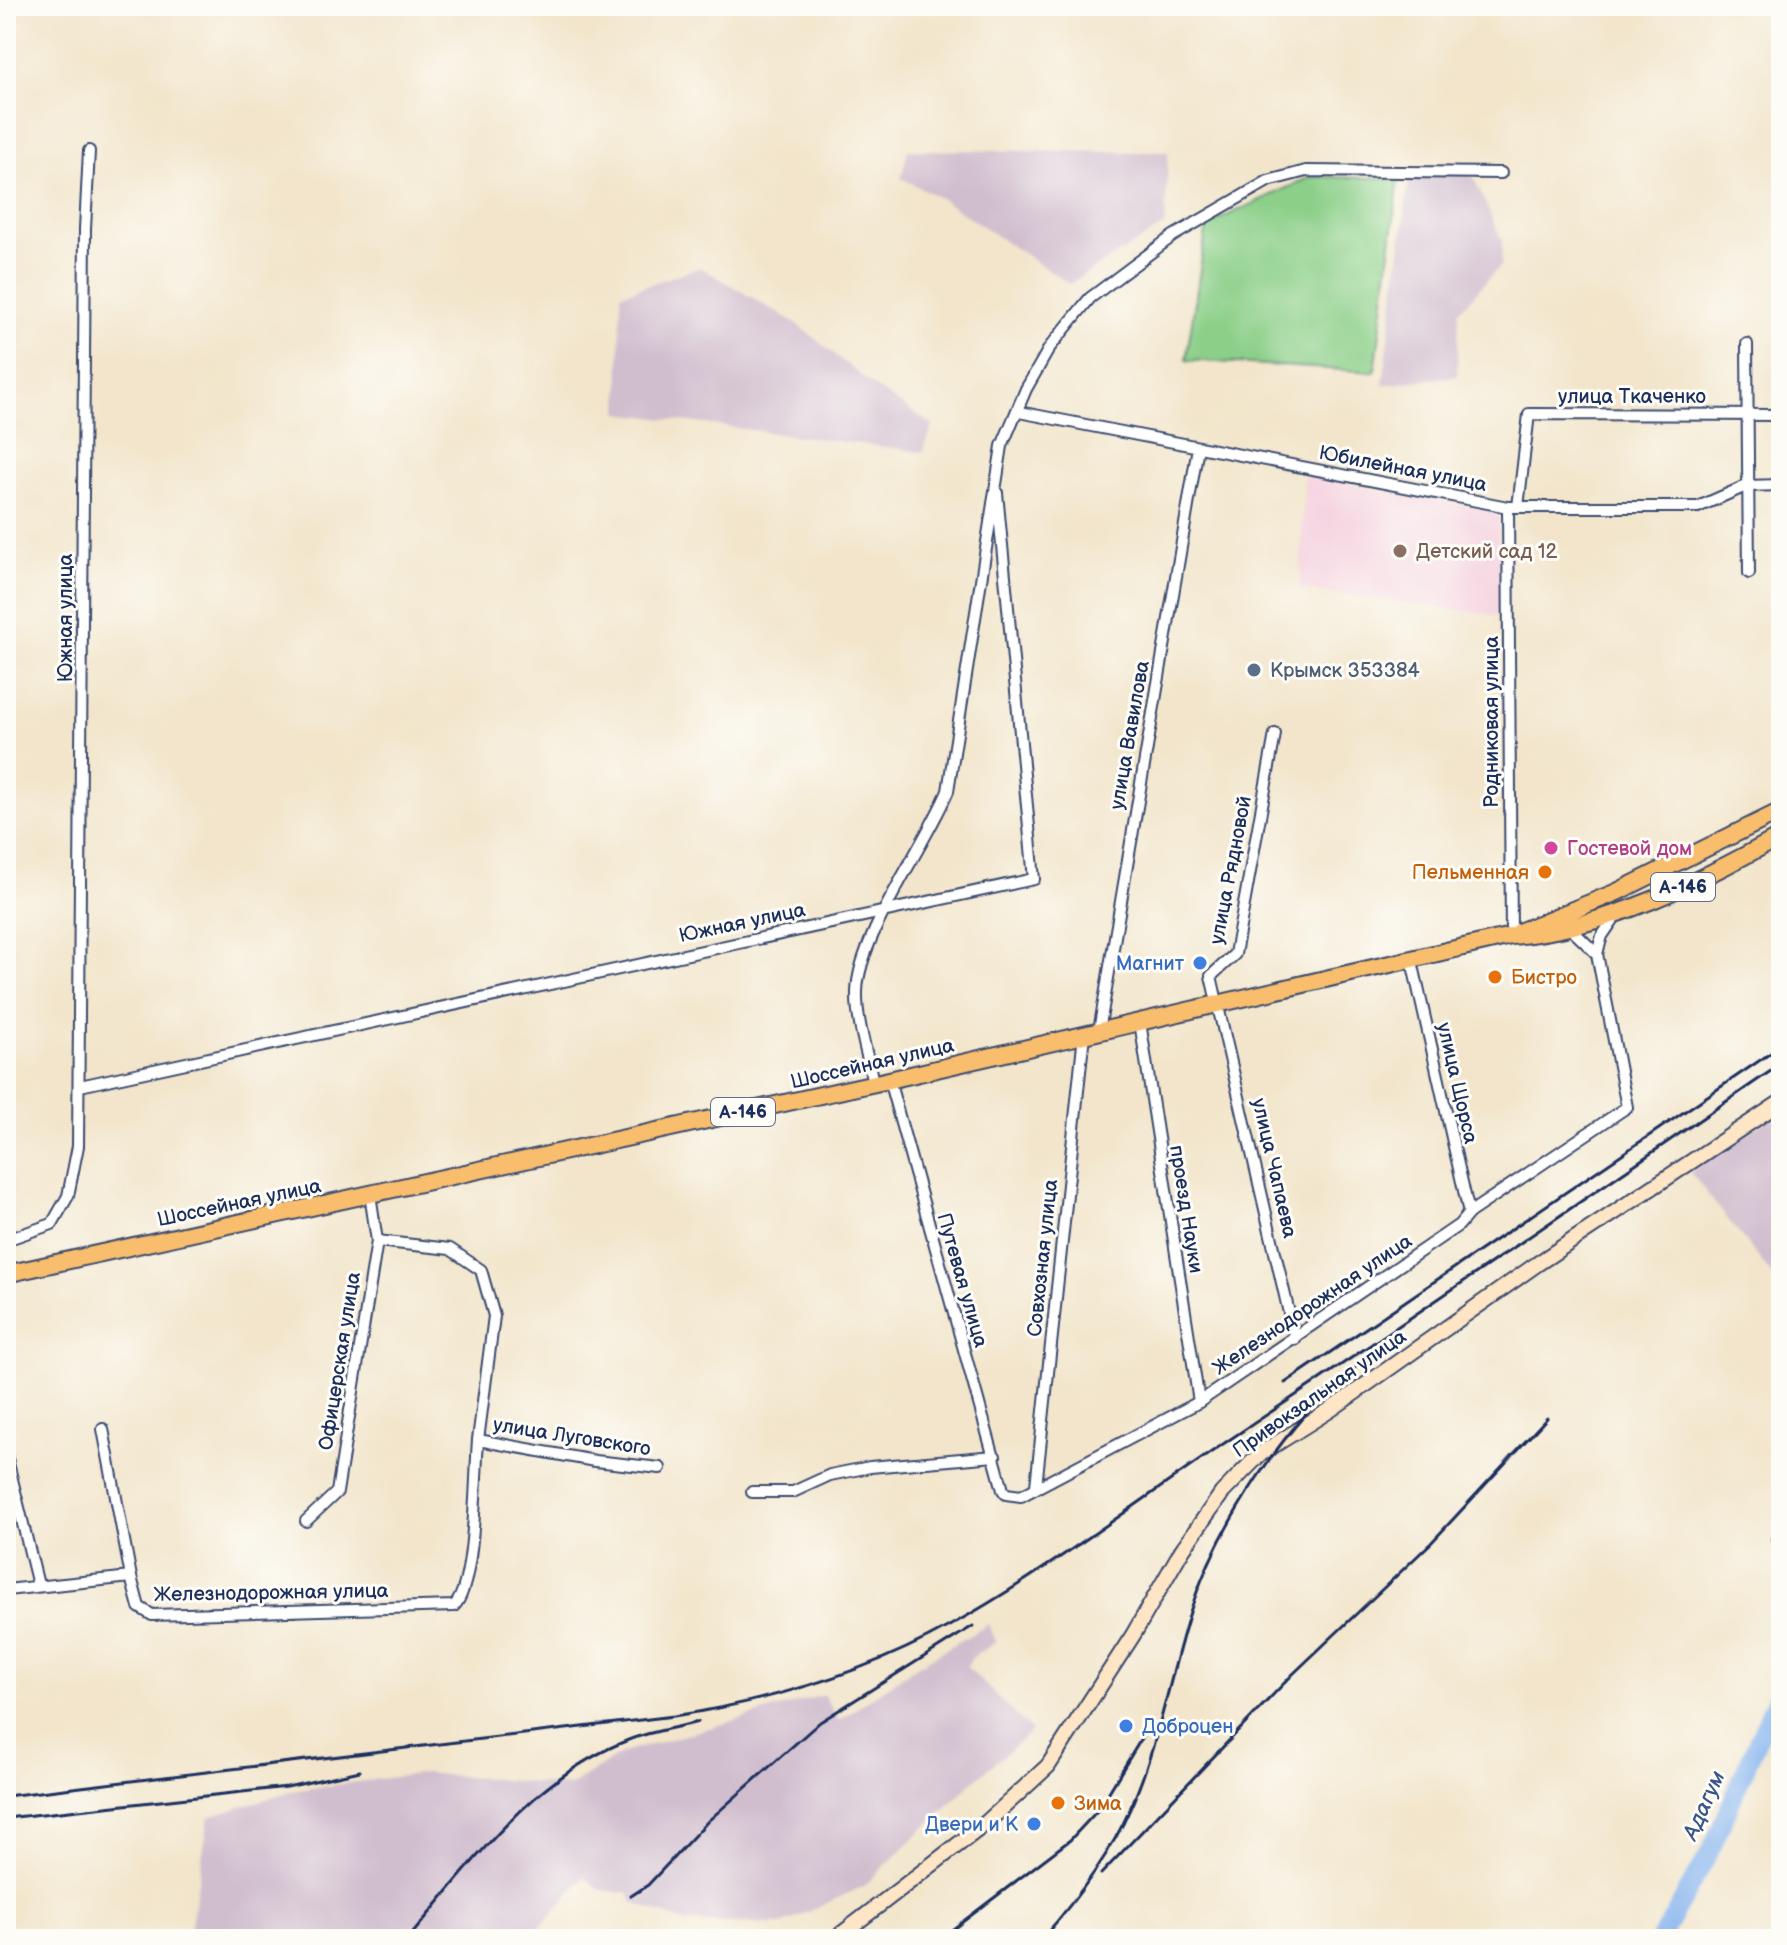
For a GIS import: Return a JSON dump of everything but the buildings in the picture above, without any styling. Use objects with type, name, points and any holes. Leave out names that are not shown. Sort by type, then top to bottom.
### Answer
[{"type":"highway","name":"А-146","points":[[1511,936],[1617,892],[1781,811]]},
{"type":"highway","name":"А-146","points":[[1511,936],[1569,927],[1621,912],[1711,875],[1781,836]]},
{"type":"highway","name":"Шоссейная улица","points":[[6,1274],[881,1082],[1511,936]]},
{"type":"main road","name":"Привокзальная улица","points":[[835,1939],[986,1823],[1048,1766],[1133,1635],[1182,1550],[1222,1493],[1260,1454],[1330,1410],[1534,1265],[1781,1102]]},
{"type":"street","name":"Южная улица","points":[[6,1240],[52,1224],[68,1196],[78,1146],[85,229],[89,151]]},
{"type":"street","points":[[997,493],[1002,446],[1019,412],[1026,389],[1050,347],[1090,298],[1173,236],[1268,181],[1306,171],[1501,173]]},
{"type":"street","points":[[1747,344],[1749,573]]},
{"type":"street","name":"Юбилейная улица","points":[[1019,412],[1513,507],[1698,507],[1746,486],[1781,485]]},
{"type":"street","name":"улица Ткаченко","points":[[1513,507],[1529,414],[1781,415]]},
{"type":"street","name":"улица Вавилова","points":[[1091,1033],[1198,447]]},
{"type":"street","name":"Южная улица","points":[[80,1086],[1034,879],[997,493]]},
{"type":"street","name":"Путевая улица","points":[[997,493],[948,791],[932,830],[863,958],[857,993],[1003,1490]]},
{"type":"street","name":"Родниковая улица","points":[[1511,936],[1513,507]]},
{"type":"street","name":"улица Рядновой","points":[[1219,1004],[1211,976],[1235,954],[1275,734]]},
{"type":"street","points":[[1597,954],[1608,924],[1621,912]]},
{"type":"street","points":[[1569,927],[1582,935],[1597,954]]},
{"type":"street","name":"Железнодорожная улица","points":[[1003,1490],[1006,1494],[1021,1496],[1199,1402],[1295,1339],[1459,1225],[1469,1213],[1627,1107],[1597,954]]},
{"type":"street","name":"улица Щорса","points":[[1412,961],[1469,1213]]},
{"type":"street","name":"улица Чапаева","points":[[1219,1004],[1295,1339]]},
{"type":"street","name":"проезд Науки","points":[[1140,1022],[1199,1402]]},
{"type":"street","name":"Совхозная улица","points":[[1036,1486],[1091,1033]]},
{"type":"street","name":"Офицерская улица","points":[[306,1521],[337,1492],[377,1241],[370,1194]]},
{"type":"street","name":"улица Луговского","points":[[377,1241],[450,1249],[481,1270],[494,1316],[478,1440],[471,1548],[463,1597]]},
{"type":"street","points":[[103,1429],[131,1577]]},
{"type":"street","name":"улица Луговского","points":[[478,1440],[595,1461],[660,1468]]},
{"type":"street","points":[[6,1455],[38,1585]]},
{"type":"street","points":[[752,1492],[793,1492],[830,1475],[870,1467],[995,1456]]},
{"type":"street","name":"Железнодорожная улица","points":[[6,1590],[131,1577],[139,1607],[152,1615],[440,1608],[454,1606],[463,1597]]},
{"type":"shaded area","points":[[908,150],[1168,152],[1165,225],[1069,284],[940,198],[901,178]]},
{"type":"shaded area","points":[[1439,172],[1473,176],[1502,241],[1501,265],[1459,311],[1457,376],[1383,385],[1409,179]]},
{"type":"shaded area","points":[[700,267],[797,324],[877,389],[933,425],[923,452],[619,413],[621,294]]},
{"type":"shaded area","name":"Детский сад 12","points":[[1304,476],[1498,512],[1500,616],[1300,589]]},
{"type":"shaded area","points":[[1781,1110],[1781,1286],[1690,1172]]},
{"type":"shaded area","points":[[989,1624],[996,1642],[973,1657],[966,1666],[1032,1731],[969,1785],[864,1886],[782,1924],[684,1922],[632,1902],[629,1893],[601,1890],[584,1877],[530,1939],[145,1939],[190,1930],[209,1817],[291,1791],[425,1773],[570,1786],[622,1753],[824,1695],[839,1721],[917,1666]]},
{"type":"green space","points":[[1310,177],[1399,178],[1375,372],[1186,360],[1207,225]]},
{"type":"waterway","name":"Адагум","points":[[1660,1939],[1710,1852],[1781,1686]]},
{"type":"railway","points":[[1285,1383],[1781,1046]]},
{"type":"railway","points":[[6,1796],[674,1716],[781,1693],[885,1657],[951,1625],[1060,1557],[1781,1064]]},
{"type":"railway","points":[[1042,1939],[1091,1877],[1130,1809],[1156,1736],[1190,1612],[1235,1512],[1279,1446],[1329,1390],[1355,1368]]},
{"type":"railway","points":[[1101,1874],[1293,1674],[1431,1543],[1547,1418]]},
{"type":"railway","points":[[631,1896],[648,1885],[708,1821],[820,1722],[973,1626]]},
{"type":"railway","points":[[408,1939],[507,1824],[564,1775],[596,1755],[631,1739],[698,1722]]},
{"type":"railway","points":[[940,1939],[1070,1840],[1098,1810],[1149,1726]]},
{"type":"railway","points":[[6,1818],[287,1787],[360,1771]]},
{"type":"place","name":"Детский сад 12","points":[[1400,551]]},
{"type":"place","name":"Крымск 353384","points":[[1254,670]]},
{"type":"place","name":"Гостевой дом","points":[[1551,848]]},
{"type":"place","name":"Пельменная","points":[[1545,872]]},
{"type":"place","name":"Магнит","points":[[1200,963]]},
{"type":"place","name":"Бистро","points":[[1495,977]]},
{"type":"place","name":"Доброцен","points":[[1126,1726]]},
{"type":"place","name":"Зима","points":[[1058,1803]]},
{"type":"place","name":"Двери и К","points":[[1034,1824]]}]
